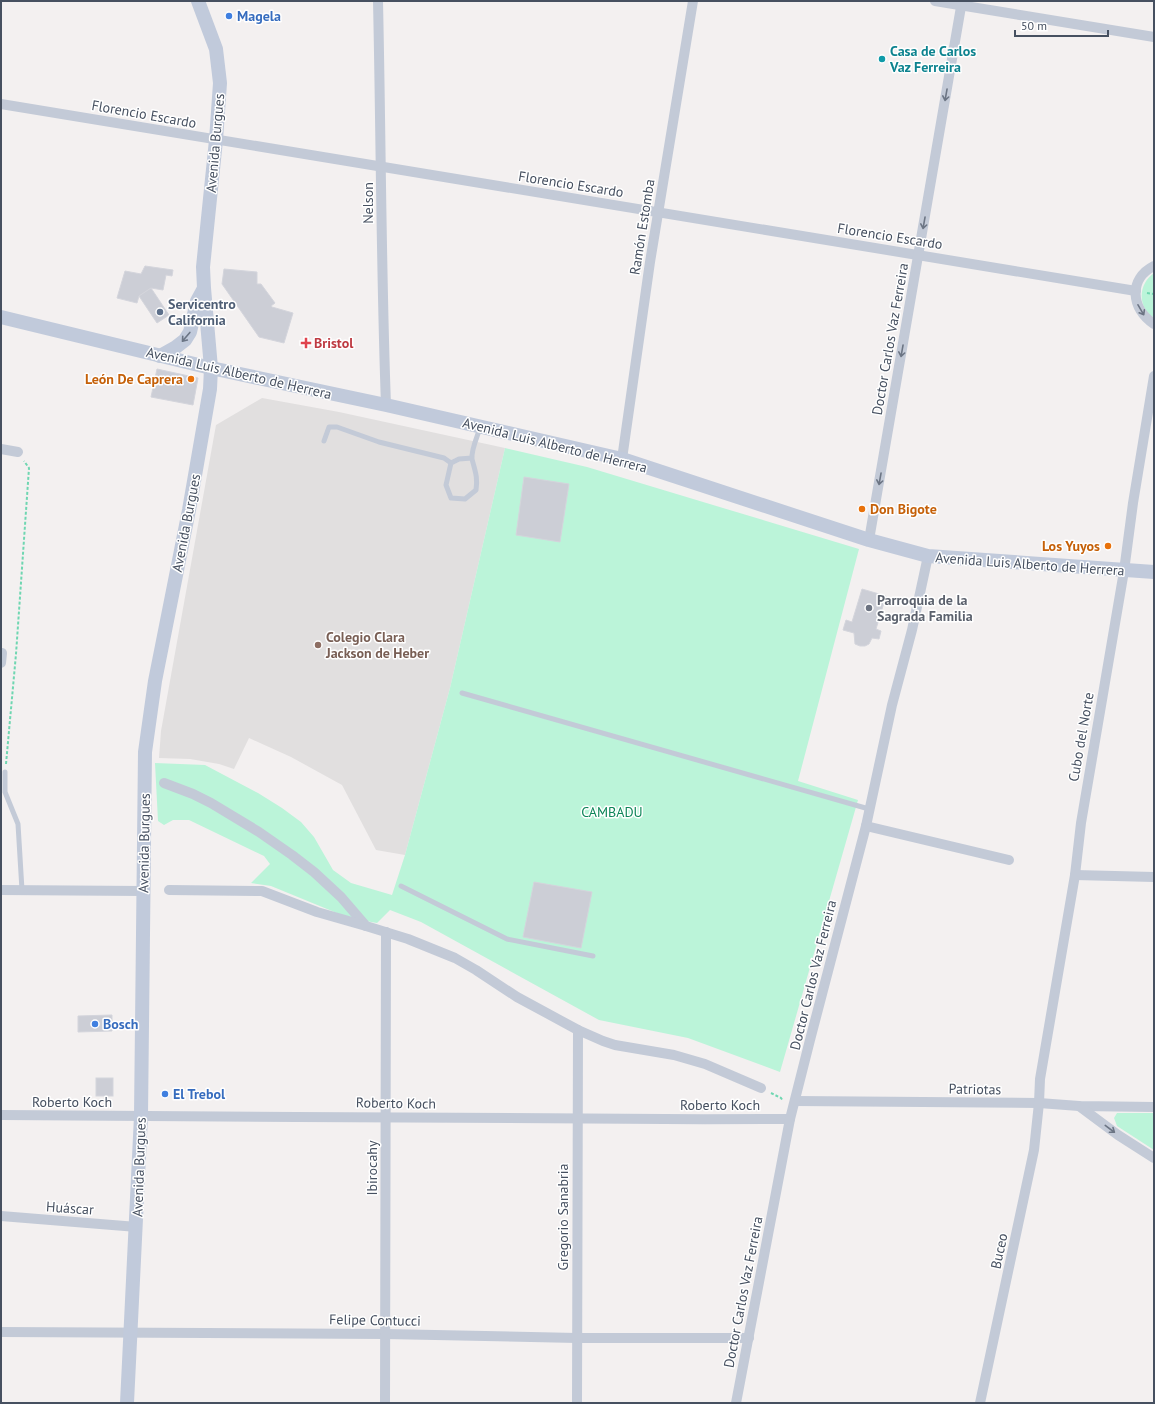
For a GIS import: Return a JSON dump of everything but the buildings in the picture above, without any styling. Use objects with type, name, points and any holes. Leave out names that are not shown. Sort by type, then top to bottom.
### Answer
[{"type":"street","name":"Avenida Burgues","points":[[127,1403],[137,1227],[141,1116],[145,752],[155,680],[189,510],[210,389],[211,368],[203,267],[216,140],[220,83],[219,66],[212,38],[198,1]]},
{"type":"street","name":"Nelson","points":[[378,1],[382,167],[383,341],[386,406]]},
{"type":"street","name":"Ramón Estomba","points":[[622,459],[650,262],[693,1]]},
{"type":"street","points":[[935,1],[961,3],[1154,36]]},
{"type":"street","name":"Doctor Carlos Vaz Ferreira","points":[[869,540],[961,3]]},
{"type":"street","name":"Florencio Escardo","points":[[1,104],[1136,292]]},
{"type":"street","points":[[1154,266],[1142,276],[1136,292],[1136,300],[1142,314],[1154,324]]},
{"type":"street","name":"Avenida Burgues","points":[[160,356],[185,340],[190,332],[197,301],[204,288]]},
{"type":"street","name":"Avenida Luis Alberto de Herrera","points":[[1,317],[211,368],[622,459],[869,540],[928,556],[1154,572]]},
{"type":"street","name":"Cubo del Norte","points":[[1039,1103],[1040,1079],[1075,875],[1081,823],[1124,571],[1133,503],[1154,376]]},
{"type":"street","points":[[1,449],[18,452]]},
{"type":"street","name":"Doctor Carlos Vaz Ferreira","points":[[736,1403],[790,1119],[866,826],[892,705],[912,630],[928,556]]},
{"type":"street","points":[[164,783],[193,794],[211,803],[259,832],[292,855],[314,872],[341,897],[366,926]]},
{"type":"street","points":[[866,826],[1009,860]]},
{"type":"street","points":[[1075,875],[1154,877]]},
{"type":"street","points":[[1,890],[143,891]]},
{"type":"street","points":[[169,890],[262,891],[317,912],[408,939],[455,958],[517,996],[578,1030],[615,1045],[674,1055],[705,1064],[761,1088]]},
{"type":"street","name":"Ibirocahy","points":[[385,1403],[387,1117],[386,932]]},
{"type":"street","name":"Gregorio Sanabria","points":[[577,1403],[578,1030]]},
{"type":"street","name":"Patriotas","points":[[796,1100],[1039,1103],[1078,1106],[1154,1107]]},
{"type":"street","name":"Buceo","points":[[980,1403],[1034,1150],[1039,1103]]},
{"type":"street","points":[[1078,1106],[1118,1135],[1154,1158]]},
{"type":"street","name":"Roberto Koch","points":[[1,1116],[387,1117],[578,1120],[790,1119]]},
{"type":"street","name":"Huáscar","points":[[1,1216],[137,1227]]},
{"type":"street","name":"Felipe Contucci","points":[[1,1332],[385,1334],[577,1338],[749,1338]]},
{"type":"lane","points":[[324,441],[329,427],[337,427],[379,442],[444,458],[451,463]]},
{"type":"lane","points":[[451,463],[446,485],[451,498],[465,499],[476,490],[477,479],[472,458],[481,427]]},
{"type":"lane","points":[[451,463],[459,459],[472,458]]},
{"type":"lane","points":[[462,693],[869,808]]},
{"type":"lane","points":[[5,772],[5,792],[18,824],[22,890]]},
{"type":"lane","points":[[401,886],[508,939],[593,956]]},
{"type":"path","points":[[5,772],[16,654],[29,468],[18,452]]},
{"type":"path","points":[[761,1088],[781,1098],[788,1108],[790,1119]]},
{"type":"shaded area","name":"Colegio Clara Jackson de Heber","points":[[262,398],[339,412],[505,448],[450,688],[405,855],[376,850],[342,785],[291,757],[249,738],[234,769],[219,764],[190,759],[159,758],[161,731],[216,425]]},
{"type":"green space","points":[[1154,273],[1154,318],[1148,313],[1142,302],[1142,289]]},
{"type":"green space","name":"CAMBADU","points":[[505,448],[587,467],[859,549],[798,781],[858,800],[780,1072],[688,1038],[599,1020],[421,922],[390,910],[377,923],[349,918],[271,886],[251,883],[270,864],[264,856],[189,820],[173,820],[164,825],[158,821],[155,763],[205,765],[258,793],[301,822],[314,837],[333,870],[351,883],[392,895],[405,855],[450,688]]},
{"type":"green space","points":[[1117,1113],[1154,1113],[1154,1150],[1117,1126],[1114,1118]]},
{"type":"place","name":"Magela","points":[[229,16]]},
{"type":"place","name":"Casa de Carlos Vaz Ferreira","points":[[882,59]]},
{"type":"place","name":"Servicentro California","points":[[160,312]]},
{"type":"place","name":"Bristol","points":[[306,343]]},
{"type":"place","name":"León De Caprera","points":[[191,379]]},
{"type":"place","name":"Don Bigote","points":[[862,509]]},
{"type":"place","name":"Los Yuyos","points":[[1108,546]]},
{"type":"place","name":"Parroquia de la Sagrada Familia","points":[[869,608]]},
{"type":"place","name":"Colegio Clara Jackson de Heber","points":[[318,645]]},
{"type":"place","name":"Bosch","points":[[95,1024]]},
{"type":"place","name":"El Trebol","points":[[165,1094]]}]
